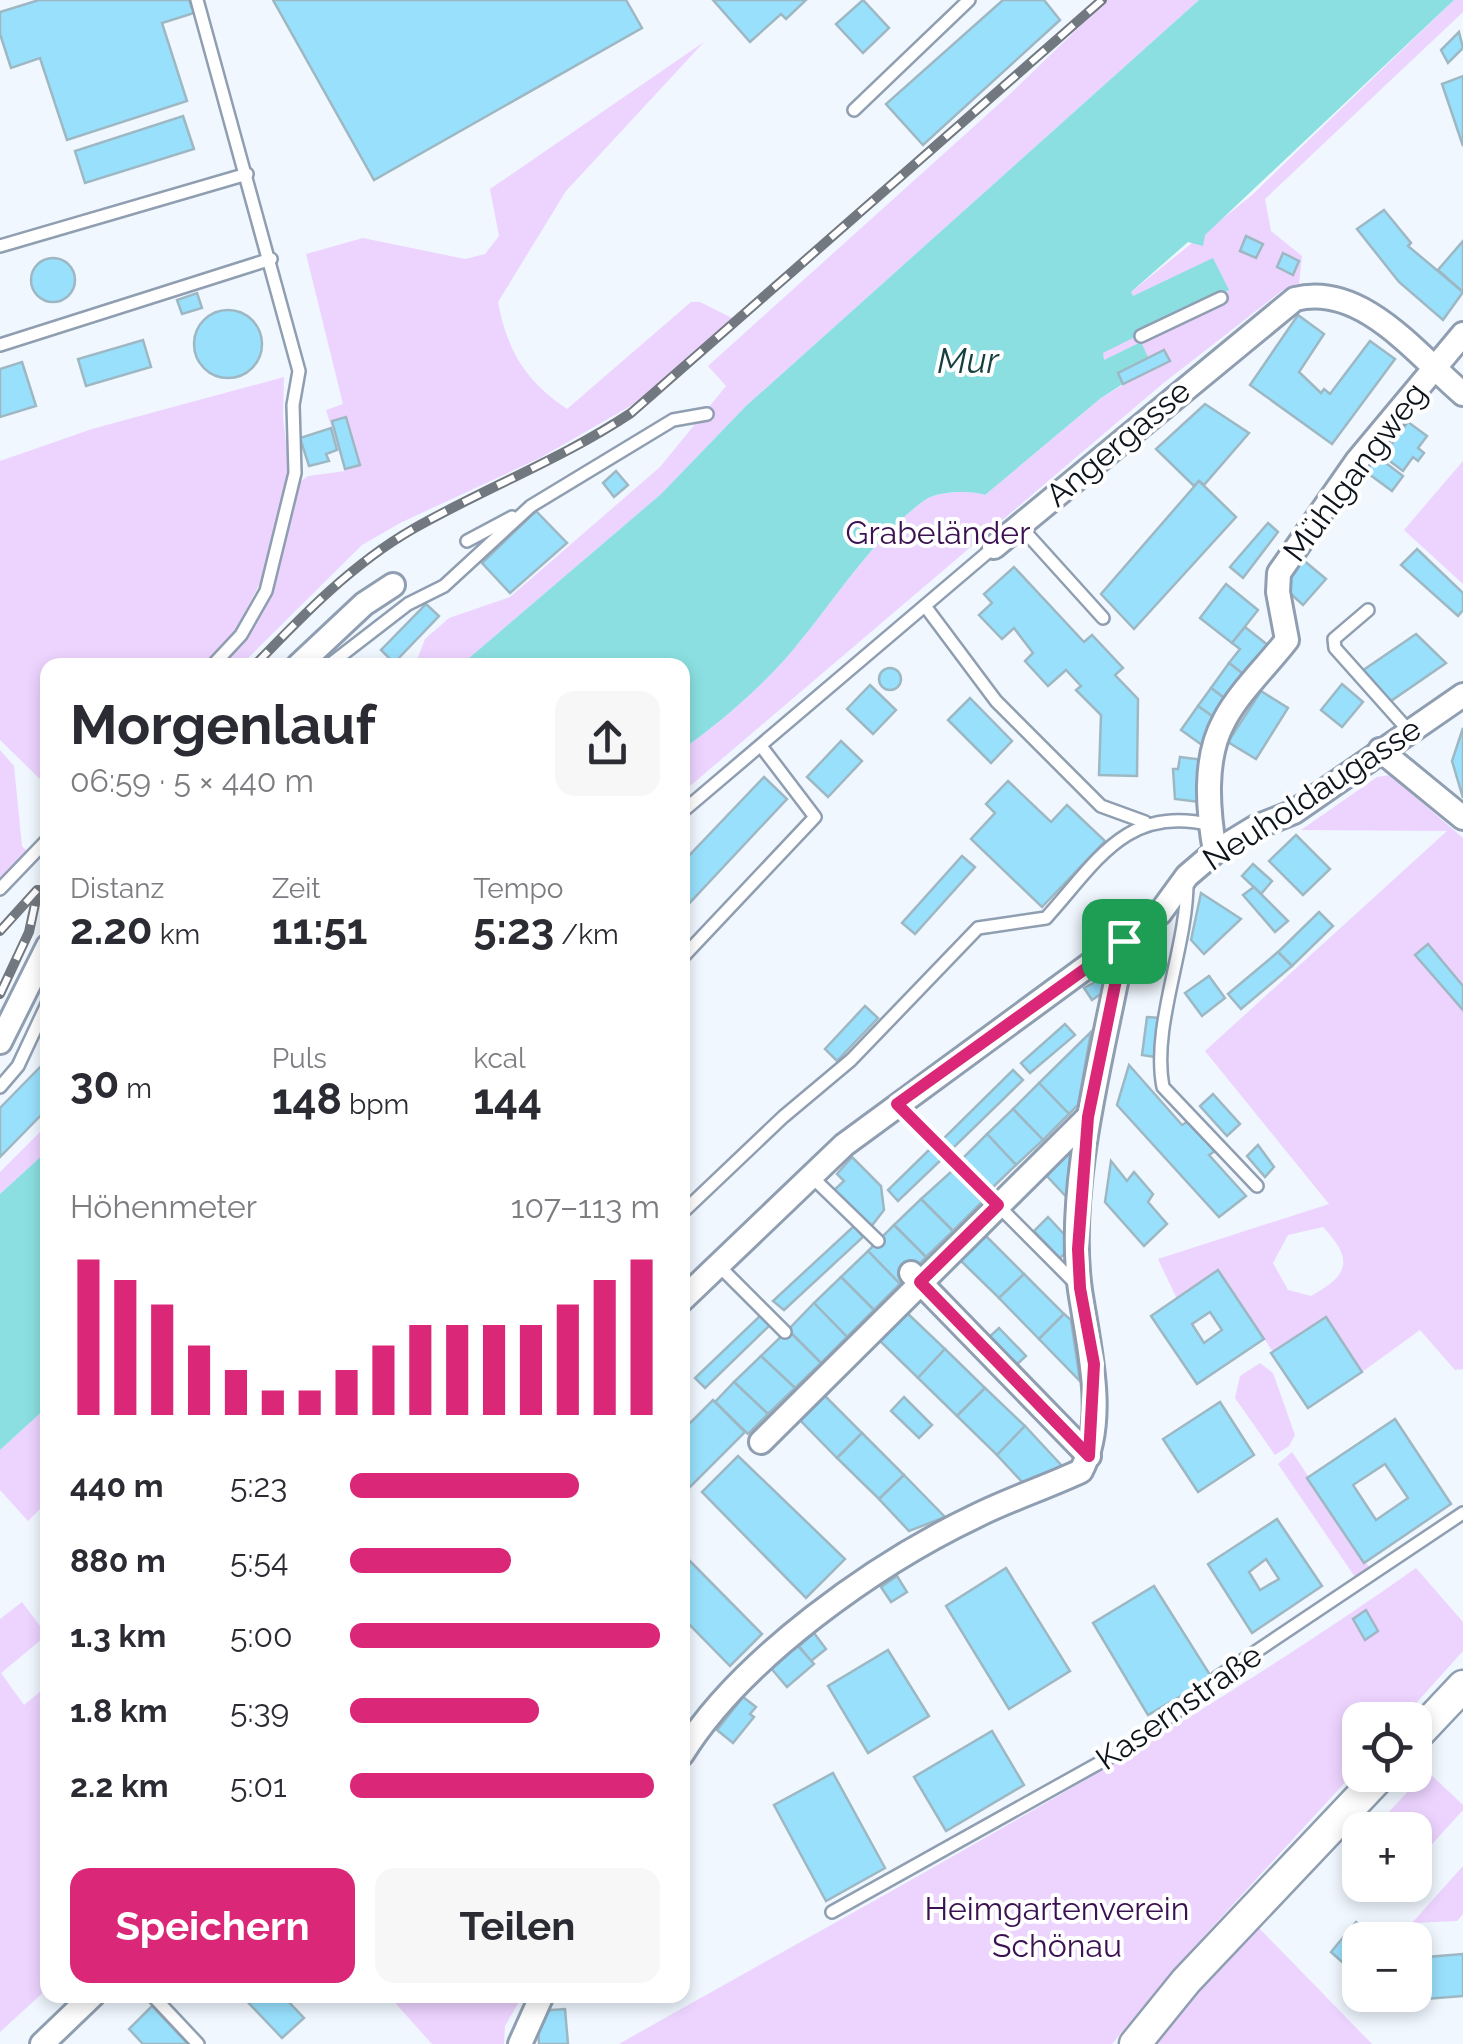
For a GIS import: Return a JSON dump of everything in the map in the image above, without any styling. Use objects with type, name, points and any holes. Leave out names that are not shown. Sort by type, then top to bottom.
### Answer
[{"type":"street","name":"Angergasse","points":[[994,547],[1295,299],[1310,295],[1348,300],[1463,394]]},
{"type":"street","name":"Mühlgangweg","points":[[1215,852],[1211,826],[1212,760],[1223,721],[1287,640],[1278,592],[1279,574],[1357,460],[1463,334]]},
{"type":"street","points":[[306,658],[364,604],[394,585]]},
{"type":"street","name":"Neuholdaugasse","points":[[690,1293],[812,1176],[897,1104],[1160,913],[1187,876],[1215,852],[1256,826],[1294,812],[1463,695]]},
{"type":"street","points":[[1380,750],[1463,818]]},
{"type":"street","points":[[690,1742],[723,1695],[849,1591],[977,1515],[1082,1471],[1089,1456],[1094,1364],[1080,1288],[1078,1249],[1088,1117],[1124,941]]},
{"type":"street","points":[[0,1042],[40,962]]},
{"type":"street","points":[[761,1442],[916,1277],[998,1205],[1088,1117]]},
{"type":"street","points":[[916,1277],[1089,1456]]},
{"type":"street","points":[[1432,1718],[1463,1686]]},
{"type":"street","points":[[1135,2044],[1177,1991],[1365,1792]]},
{"type":"street","points":[[46,2043],[85,2003]]},
{"type":"street","points":[[520,2044],[538,2003]]},
{"type":"lane","points":[[197,0],[299,371],[292,405],[295,473],[266,591],[241,636],[220,658]]},
{"type":"lane","points":[[854,110],[969,0]]},
{"type":"lane","points":[[0,246],[247,174]]},
{"type":"lane","points":[[0,345],[271,259]]},
{"type":"lane","points":[[1141,336],[1220,298]]},
{"type":"lane","points":[[467,541],[673,420],[708,414]]},
{"type":"lane","points":[[337,658],[408,604],[444,586],[532,506]]},
{"type":"lane","points":[[1020,526],[1103,618]]},
{"type":"lane","name":"Angergasse","points":[[690,805],[994,547]]},
{"type":"lane","points":[[925,606],[996,700],[1101,806],[1146,822],[1211,826]]},
{"type":"lane","points":[[1368,610],[1334,638],[1335,648],[1409,731]]},
{"type":"lane","points":[[690,950],[816,817],[760,746]]},
{"type":"lane","points":[[690,1205],[782,1117],[851,1060],[978,928],[1046,918],[1121,836],[1146,822]]},
{"type":"lane","points":[[0,890],[40,848]]},
{"type":"lane","points":[[1187,876],[1187,919],[1164,1034],[1163,1087],[1257,1186]]},
{"type":"lane","points":[[0,1087],[18,1066],[40,1019]]},
{"type":"lane","points":[[897,1104],[1080,1288]]},
{"type":"lane","points":[[812,1176],[878,1241]]},
{"type":"lane","points":[[720,1266],[785,1332]]},
{"type":"lane","name":"Kasernstraße","points":[[832,1912],[1135,1743],[1158,1722],[1194,1702],[1218,1678],[1463,1514]]},
{"type":"lane","points":[[160,2003],[198,2044]]},
{"type":"green space","points":[[1107,0],[1199,0],[746,406],[661,494],[469,658],[418,658],[425,639],[449,618],[510,597],[660,467],[726,386],[708,366],[1010,94]]},
{"type":"green space","name":"Grabeländer","points":[[1454,0],[1463,0],[1463,12],[1265,199],[1271,231],[1302,256],[1299,284],[1283,290],[1161,385],[690,786],[690,744],[741,703],[780,664],[854,571],[906,515],[937,495],[985,495],[1101,398],[1123,385],[1100,355],[1131,292],[1252,195]]},
{"type":"green space","points":[[704,42],[566,191],[498,302],[520,363],[540,387],[567,409],[691,302],[700,302],[734,319],[646,397],[540,458],[400,523],[362,545],[248,658],[228,658],[254,623],[274,580],[300,482],[308,476],[345,471],[326,410],[343,404],[306,254],[363,238],[465,259],[485,254],[499,236],[490,189]]},
{"type":"green space","points":[[284,377],[283,417],[290,479],[263,577],[235,632],[211,658],[40,658],[40,779],[0,740],[0,461],[92,429]]},
{"type":"green space","points":[[1463,461],[1463,584],[1404,530]]},
{"type":"green space","points":[[0,750],[14,766],[22,846],[32,856],[0,889]]},
{"type":"green space","points":[[1390,775],[1463,838],[1463,1369],[1455,1370],[1420,1330],[1362,1372],[1325,1318],[1273,1352],[1219,1271],[1177,1299],[1158,1259],[1329,1204],[1205,1051],[1447,831],[1301,830],[1377,777]],"holes":[[[1323,1227],[1343,1258],[1340,1274],[1311,1296],[1288,1290],[1273,1263],[1288,1235]]]},
{"type":"green space","points":[[40,1132],[40,1157],[0,1194],[0,1172]]},
{"type":"green space","points":[[1260,1363],[1273,1373],[1295,1435],[1289,1446],[1275,1455],[1235,1398],[1240,1376]]},
{"type":"green space","points":[[40,1413],[40,1509],[28,1521],[0,1490],[0,1450]]},
{"type":"green space","points":[[1292,1452],[1371,1570],[1357,1580],[1278,1464]]},
{"type":"green space","name":"Heimgartenverein Schönau","points":[[1416,1568],[1463,1622],[1463,1651],[1417,1702],[1342,1702],[1342,1786],[1174,1969],[1112,2044],[619,2044],[1124,1757],[1320,1634]]},
{"type":"green space","points":[[22,1602],[40,1626],[40,1641],[1,1673],[24,1705],[40,1692],[40,1995],[0,2032],[0,1619]]},
{"type":"green space","points":[[1432,1776],[1463,1805],[1463,1810],[1432,1844],[1432,1812],[1389,1812],[1407,1792],[1432,1792]]},
{"type":"green space","points":[[1463,1866],[1463,1914],[1457,1921],[1413,1922]]},
{"type":"green space","name":"Heimgartenverein Schönau","points":[[1256,1925],[1372,2044],[1153,2044]]},
{"type":"green space","points":[[395,2003],[518,2003],[505,2026],[504,2044],[432,2044]]},
{"type":"water","name":"Mur","points":[[1199,0],[1454,0],[1205,235],[1203,246],[1188,242],[1131,292],[1133,296],[1213,258],[1229,290],[1103,353],[1104,360],[1141,342],[1148,357],[1119,372],[1123,384],[985,495],[937,495],[906,515],[768,678],[690,744],[690,658],[469,658],[661,494],[746,406]]},
{"type":"water","points":[[40,1157],[40,1413],[0,1450],[0,1194]]},
{"type":"building","points":[[39,0],[189,0],[194,13],[162,23],[187,101],[67,140],[40,58],[11,68],[0,34],[0,12]]},
{"type":"building","points":[[273,0],[626,0],[642,28],[374,180]]},
{"type":"building","points":[[713,0],[806,0],[786,19],[781,14],[750,42]]},
{"type":"building","points":[[863,0],[889,28],[863,53],[836,24]]},
{"type":"building","points":[[1003,0],[1044,0],[1060,20],[923,145],[886,104]]},
{"type":"building","points":[[1459,32],[1463,48],[1448,63],[1441,50]]},
{"type":"building","points":[[1463,76],[1463,146],[1442,84]]},
{"type":"building","points":[[183,116],[194,149],[85,183],[75,151]]},
{"type":"building","points":[[1384,210],[1411,243],[1408,246],[1463,292],[1443,320],[1399,282],[1357,229]]},
{"type":"building","points":[[1246,236],[1263,244],[1256,258],[1240,251]]},
{"type":"building","points":[[1463,241],[1463,292],[1438,270]]},
{"type":"building","points":[[1283,253],[1299,261],[1293,275],[1277,267]]},
{"type":"building","points":[[53,258],[69,264],[75,280],[69,296],[53,302],[37,296],[31,280],[37,264]]},
{"type":"building","points":[[197,293],[202,308],[182,314],[177,300]]},
{"type":"building","points":[[228,310],[252,320],[262,344],[252,368],[228,378],[204,368],[194,344],[204,320]]},
{"type":"building","points":[[1298,315],[1324,334],[1299,372],[1321,393],[1324,389],[1330,394],[1370,341],[1395,359],[1332,444],[1250,385]]},
{"type":"building","points":[[143,340],[151,367],[86,386],[78,359]]},
{"type":"building","points":[[1164,350],[1170,361],[1123,384],[1118,373]]},
{"type":"building","points":[[22,362],[36,406],[0,417],[0,369]]},
{"type":"building","points":[[1205,404],[1249,433],[1204,485],[1199,481],[1194,486],[1156,449]]},
{"type":"building","points":[[346,417],[360,465],[345,469],[332,421]]},
{"type":"building","points":[[1408,422],[1427,436],[1418,448],[1424,453],[1418,461],[1413,457],[1403,471],[1383,456]]},
{"type":"building","points":[[331,428],[337,450],[326,454],[329,461],[309,466],[300,438]]},
{"type":"building","points":[[1374,454],[1403,476],[1392,491],[1362,469]]},
{"type":"building","points":[[616,471],[628,485],[614,497],[603,483]]},
{"type":"building","points":[[1199,481],[1236,517],[1134,629],[1101,594]]},
{"type":"building","points":[[536,511],[567,543],[510,593],[482,563]]},
{"type":"building","points":[[1268,523],[1278,532],[1243,578],[1230,567]]},
{"type":"building","points":[[1417,549],[1463,593],[1463,610],[1458,616],[1401,565]]},
{"type":"building","points":[[1302,559],[1326,579],[1303,605],[1281,585]]},
{"type":"building","points":[[1014,567],[1084,642],[1092,635],[1123,668],[1115,675],[1138,699],[1137,776],[1099,775],[1101,715],[1076,690],[1081,686],[1066,670],[1048,686],[1025,661],[1033,653],[1014,628],[1002,639],[979,615],[992,603],[984,594]]},
{"type":"building","points":[[1226,584],[1258,610],[1232,643],[1200,618]]},
{"type":"building","points":[[426,604],[439,616],[399,658],[389,658],[381,650]]},
{"type":"building","points":[[1245,627],[1274,650],[1251,680],[1229,663],[1240,649],[1232,643]]},
{"type":"building","points":[[1416,634],[1446,663],[1388,703],[1359,673]]},
{"type":"building","points":[[1229,663],[1251,680],[1232,704],[1211,688]]},
{"type":"building","points":[[890,668],[898,671],[898,687],[890,690],[882,687],[879,679],[882,671]]},
{"type":"building","points":[[1342,684],[1363,702],[1342,727],[1321,710]]},
{"type":"building","points":[[870,685],[896,710],[873,734],[847,709]]},
{"type":"building","points":[[1211,688],[1232,704],[1219,721],[1198,706]]},
{"type":"building","points":[[1261,691],[1288,708],[1256,759],[1228,742]]},
{"type":"building","points":[[970,698],[1012,741],[991,763],[948,720]]},
{"type":"building","points":[[1198,706],[1219,721],[1202,745],[1181,730]]},
{"type":"building","points":[[1463,728],[1463,798],[1452,761]]},
{"type":"building","points":[[841,741],[862,761],[828,797],[807,777]]},
{"type":"building","points":[[1180,757],[1204,760],[1200,802],[1175,799],[1173,769],[1178,769]]},
{"type":"building","points":[[764,777],[787,799],[690,902],[690,855]]},
{"type":"building","points":[[1008,781],[1051,822],[1067,805],[1105,841],[1042,907],[971,839],[995,813],[986,804]]},
{"type":"building","points":[[1296,835],[1330,869],[1303,895],[1269,861]]},
{"type":"building","points":[[962,856],[975,867],[915,934],[902,923]]},
{"type":"building","points":[[1253,864],[1272,881],[1261,894],[1242,876]]},
{"type":"building","points":[[1254,887],[1288,921],[1275,932],[1243,895]]},
{"type":"building","points":[[1201,893],[1241,919],[1204,954],[1191,940]]},
{"type":"building","points":[[1319,912],[1333,926],[1292,966],[1278,952]]},
{"type":"building","points":[[1428,944],[1463,986],[1463,1010],[1415,955]]},
{"type":"building","points":[[1278,952],[1292,966],[1241,1009],[1228,994]]},
{"type":"building","points":[[1115,971],[1111,987],[1092,1000],[1084,988]]},
{"type":"building","points":[[1209,976],[1225,998],[1202,1016],[1185,993]]},
{"type":"building","points":[[865,1006],[878,1018],[837,1061],[825,1049]]},
{"type":"building","points":[[1147,1017],[1160,1018],[1155,1057],[1142,1055]]},
{"type":"building","points":[[1065,1024],[1075,1035],[1030,1073],[1021,1063]]},
{"type":"building","points":[[1091,1032],[1078,1105],[1069,1114],[1039,1083]]},
{"type":"building","points":[[1129,1065],[1182,1125],[1187,1122],[1215,1151],[1209,1155],[1246,1196],[1219,1217],[1117,1105]]},
{"type":"building","points":[[40,1067],[40,1116],[0,1157],[0,1108]]},
{"type":"building","points":[[1013,1070],[1023,1080],[950,1151],[941,1141]]},
{"type":"building","points":[[1039,1083],[1069,1114],[1043,1140],[1013,1109]]},
{"type":"building","points":[[1213,1094],[1240,1124],[1227,1136],[1200,1106]]},
{"type":"building","points":[[1013,1109],[1043,1140],[1016,1165],[987,1134]]},
{"type":"building","points":[[987,1134],[1016,1165],[990,1190],[961,1160]]},
{"type":"building","points":[[1258,1145],[1274,1167],[1265,1177],[1247,1156]]},
{"type":"building","points":[[1074,1146],[1072,1203],[1046,1175]]},
{"type":"building","points":[[931,1148],[942,1159],[898,1201],[888,1190]]},
{"type":"building","points":[[852,1157],[881,1186],[884,1210],[870,1228],[833,1191],[844,1181],[837,1174]]},
{"type":"building","points":[[1111,1161],[1127,1181],[1134,1172],[1153,1194],[1148,1202],[1167,1224],[1144,1246],[1105,1202]]},
{"type":"building","points":[[952,1171],[982,1202],[953,1231],[921,1199]]},
{"type":"building","points":[[921,1199],[953,1231],[926,1257],[894,1225]]},
{"type":"building","points":[[1048,1217],[1074,1245],[1060,1258],[1034,1231]]},
{"type":"building","points":[[894,1225],[926,1257],[900,1284],[868,1251]]},
{"type":"building","points":[[854,1226],[863,1237],[784,1310],[773,1301]]},
{"type":"building","points":[[983,1233],[1024,1274],[999,1298],[958,1258]]},
{"type":"building","points":[[868,1251],[900,1284],[874,1310],[841,1277]]},
{"type":"building","points":[[1218,1270],[1264,1339],[1197,1384],[1151,1316]],"holes":[[[1210,1312],[1222,1330],[1204,1343],[1192,1324]]]},
{"type":"building","points":[[1024,1274],[1064,1314],[1039,1339],[999,1298]]},
{"type":"building","points":[[841,1277],[874,1310],[847,1337],[814,1303]]},
{"type":"building","points":[[814,1303],[847,1337],[821,1363],[788,1330]]},
{"type":"building","points":[[905,1311],[945,1349],[918,1378],[878,1339]]},
{"type":"building","points":[[1064,1314],[1071,1320],[1080,1381],[1039,1339]]},
{"type":"building","points":[[761,1315],[770,1325],[705,1388],[695,1378]]},
{"type":"building","points":[[1326,1317],[1362,1372],[1308,1408],[1271,1353]]},
{"type":"building","points":[[999,1328],[1026,1356],[1013,1368],[986,1340]]},
{"type":"building","points":[[788,1330],[821,1363],[795,1388],[761,1356]]},
{"type":"building","points":[[945,1349],[985,1388],[957,1416],[918,1378]]},
{"type":"building","points":[[761,1356],[795,1388],[768,1414],[734,1382]]},
{"type":"building","points":[[734,1382],[768,1414],[748,1434],[715,1402]]},
{"type":"building","points":[[985,1388],[1025,1426],[997,1455],[957,1416]]},
{"type":"building","points":[[820,1391],[862,1433],[837,1458],[796,1416]]},
{"type":"building","points":[[904,1397],[932,1425],[919,1438],[891,1411]]},
{"type":"building","points":[[713,1400],[745,1432],[690,1487],[690,1423]]},
{"type":"building","points":[[1220,1402],[1254,1455],[1198,1492],[1163,1439]]},
{"type":"building","points":[[1395,1419],[1451,1504],[1364,1563],[1307,1478]],"holes":[[[1385,1464],[1408,1498],[1376,1520],[1353,1485]]]},
{"type":"building","points":[[1025,1426],[1063,1467],[1023,1483],[997,1455]]},
{"type":"building","points":[[862,1433],[904,1475],[879,1499],[837,1458]]},
{"type":"building","points":[[738,1456],[845,1559],[806,1598],[702,1492]]},
{"type":"building","points":[[904,1475],[945,1517],[909,1531],[879,1499]]},
{"type":"building","points":[[1277,1519],[1322,1586],[1252,1633],[1208,1564]],"holes":[[[1266,1559],[1279,1579],[1260,1590],[1249,1572]]]},
{"type":"building","points":[[690,1561],[762,1634],[730,1666],[690,1625]]},
{"type":"building","points":[[1006,1568],[1070,1671],[1009,1709],[946,1606]]},
{"type":"building","points":[[897,1576],[907,1592],[891,1602],[881,1587]]},
{"type":"building","points":[[1154,1586],[1212,1678],[1148,1715],[1093,1623]]},
{"type":"building","points":[[1366,1610],[1378,1631],[1365,1640],[1353,1619]]},
{"type":"building","points":[[814,1633],[826,1649],[811,1661],[799,1646]]},
{"type":"building","points":[[797,1645],[814,1664],[787,1687],[770,1667]]},
{"type":"building","points":[[888,1650],[929,1716],[868,1753],[828,1686]]},
{"type":"building","points":[[743,1697],[756,1707],[750,1714],[754,1717],[733,1743],[717,1730]]},
{"type":"building","points":[[992,1731],[1024,1785],[946,1831],[914,1777]]},
{"type":"building","points":[[833,1773],[885,1868],[826,1901],[774,1805]]},
{"type":"building","points":[[1342,1939],[1342,1962],[1331,1952]]},
{"type":"building","points":[[1463,1954],[1463,1996],[1432,1998],[1432,1957]]},
{"type":"building","points":[[249,2003],[290,2003],[304,2018],[282,2038]]},
{"type":"building","points":[[152,2006],[188,2044],[143,2044],[129,2029]]},
{"type":"building","points":[[565,2009],[568,2044],[539,2044],[537,2011]]},
{"type":"railway","points":[[262,658],[329,591],[391,543],[631,413],[1102,0]]},
{"type":"railway","points":[[0,931],[37,890]]},
{"type":"railway","points":[[0,994],[29,932],[38,890]]},
{"type":"route","points":[[1124,941],[1088,1117],[1078,1249],[1080,1288],[1094,1364],[1089,1456],[920,1282],[998,1205],[897,1104],[1124,941]]}]
